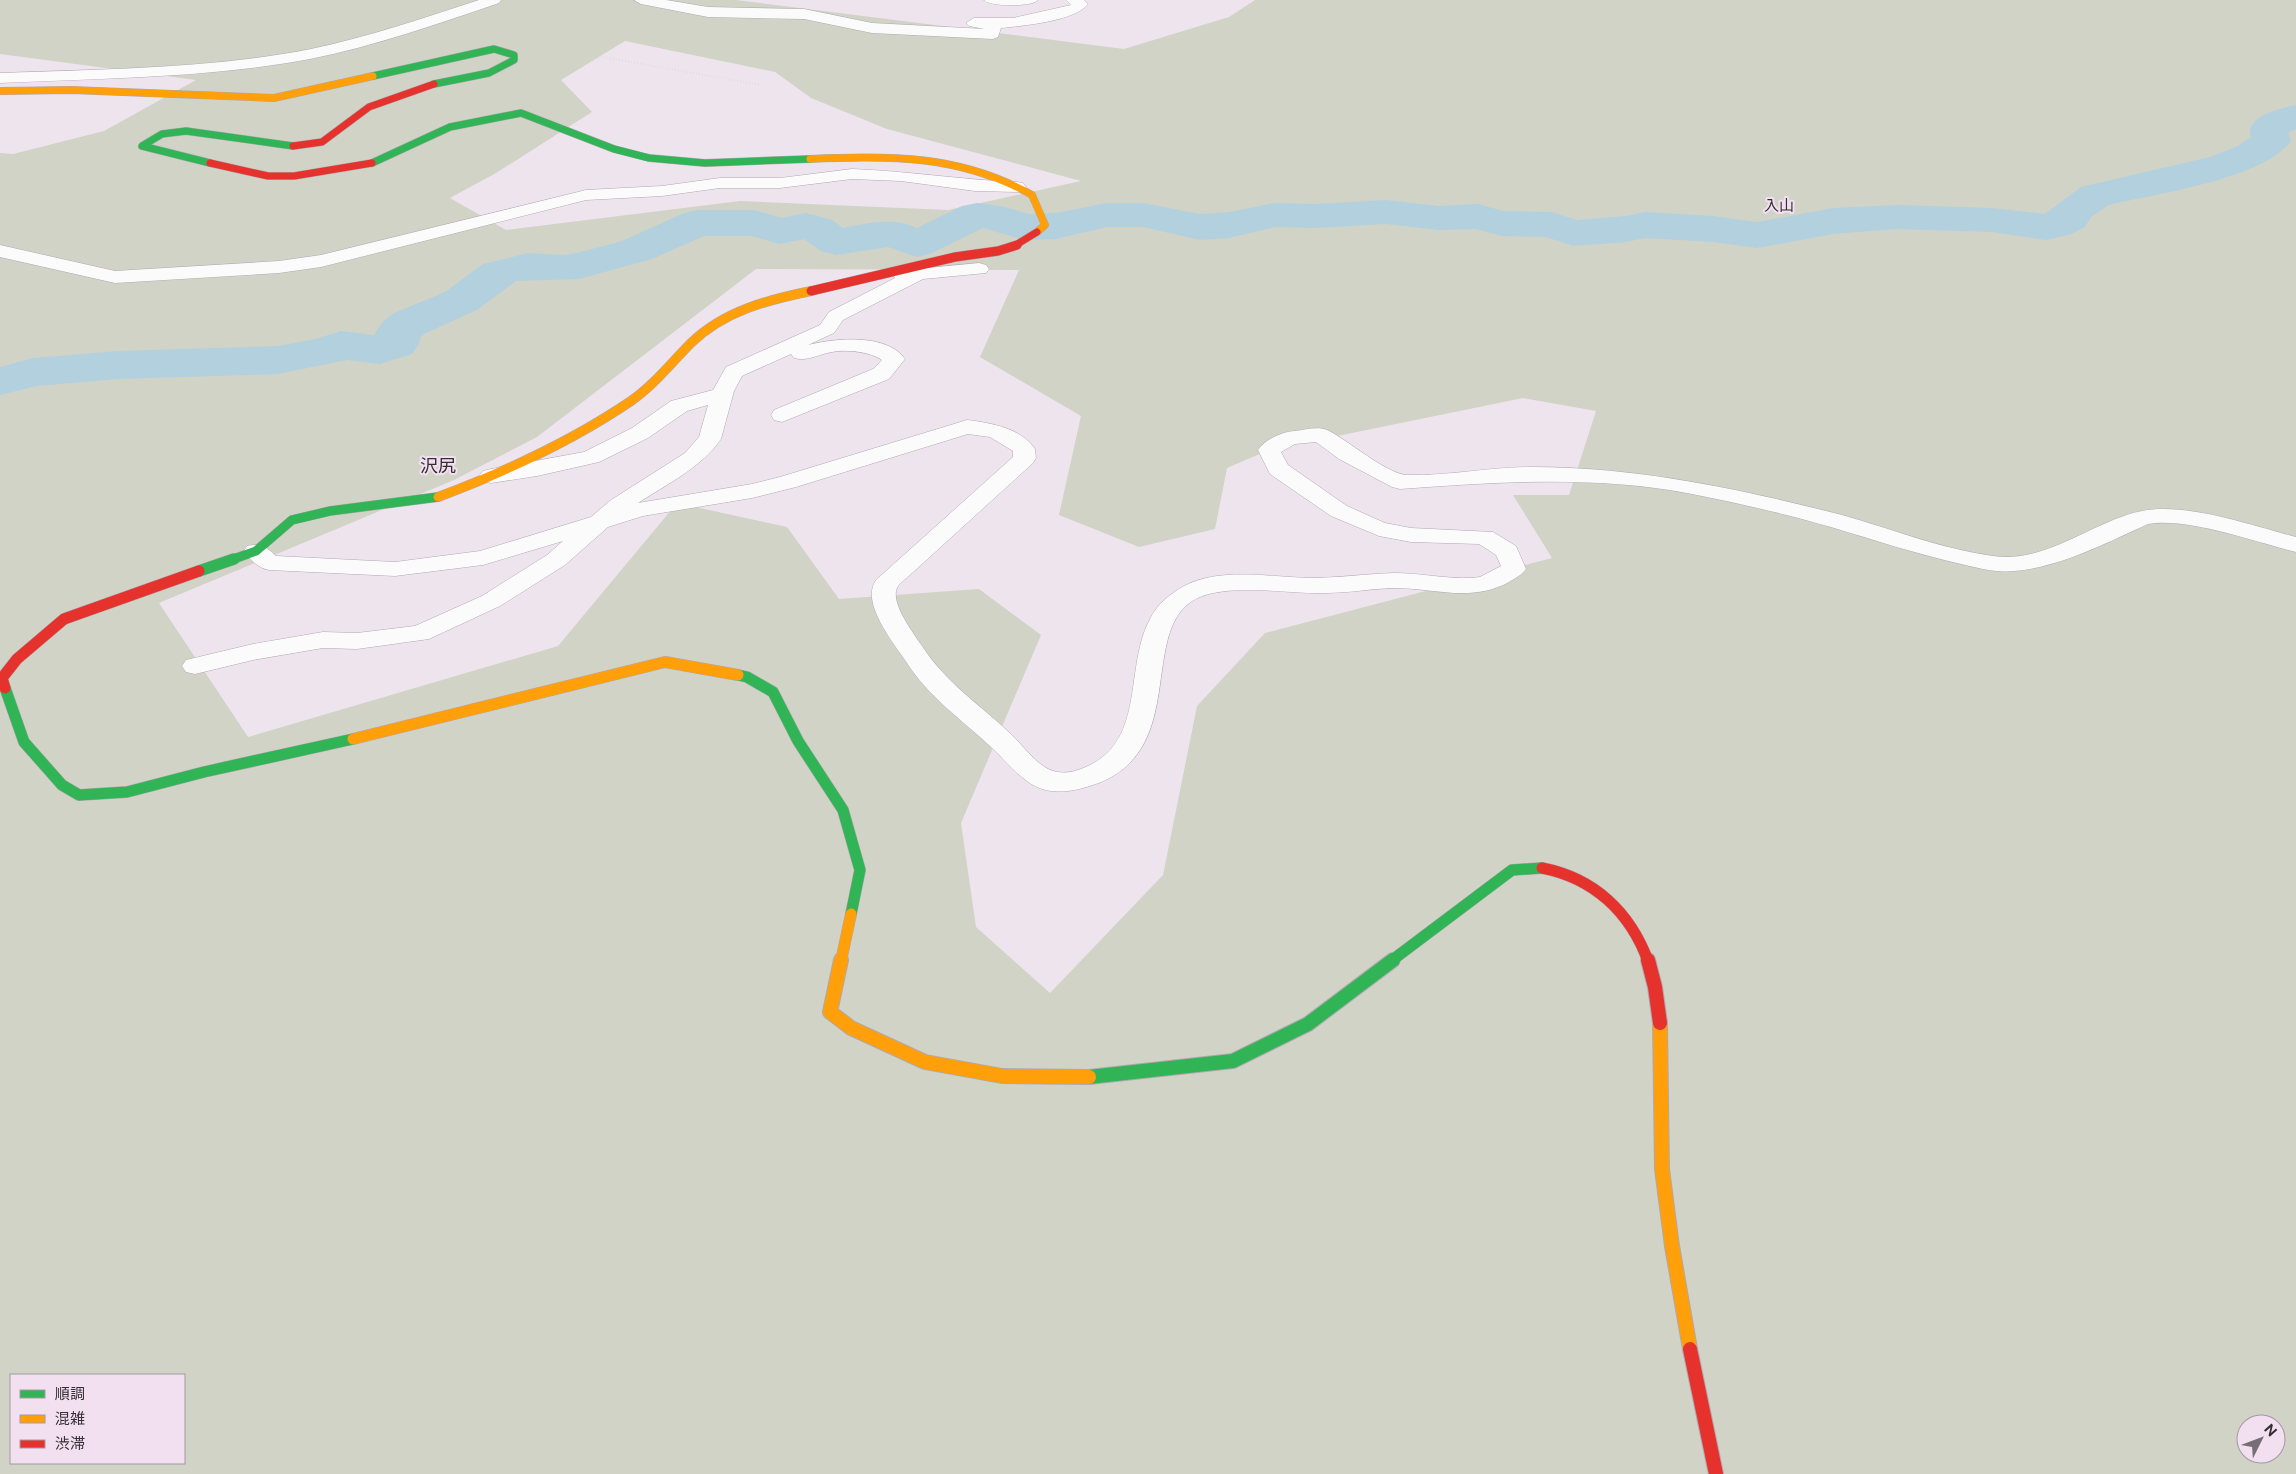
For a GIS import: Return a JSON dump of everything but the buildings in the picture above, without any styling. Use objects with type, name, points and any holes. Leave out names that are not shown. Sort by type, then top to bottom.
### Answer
[{"type":"street","points":[[0,78],[238,63],[309,54],[351,45],[494,0]]},
{"type":"street","points":[[641,0],[708,12],[804,14],[872,28],[993,34],[993,25]]},
{"type":"street","points":[[802,0],[908,19],[993,25],[1030,21],[1077,8],[1080,4],[1072,0]]},
{"type":"street","points":[[991,0],[1031,0]]},
{"type":"street","points":[[0,91],[72,90],[274,98],[494,49],[510,52],[514,55],[514,60],[498,70],[443,82],[374,104],[354,115],[320,143],[275,145],[178,130],[155,135],[142,146],[161,153],[268,176],[294,176],[371,164],[450,127],[521,113],[636,155],[665,160],[709,163],[905,158],[980,171],[1032,195],[1044,225],[1020,245],[1003,251],[958,257],[881,276],[763,301],[724,317],[700,335],[633,400],[574,435],[491,476],[434,498],[330,511],[292,520],[256,551],[64,619],[17,659],[2,678],[15,722],[24,742],[62,784],[79,795],[127,792],[204,772],[369,736],[665,662],[747,677],[773,692],[798,741],[843,810],[860,870],[830,1012],[851,1028],[925,1062],[1002,1076],[1102,1077],[1233,1061],[1308,1024],[1512,870],[1533,867],[1566,874],[1595,890],[1612,903],[1631,923],[1652,968],[1658,1003],[1662,1168],[1677,1280],[1716,1474]]},
{"type":"street","points":[[0,251],[116,276],[279,266],[330,259],[586,195],[662,191],[720,183],[780,183],[852,174],[900,176],[975,186],[1017,187]]},
{"type":"street","points":[[881,276],[979,269]]},
{"type":"street","points":[[194,666],[253,652],[323,640],[357,641],[420,633],[491,601],[556,560],[619,505],[693,458],[710,439],[722,394],[734,372],[827,329],[836,316],[920,273]]},
{"type":"street","points":[[752,364],[760,366],[833,345],[880,349],[894,359],[881,374],[782,415]]},
{"type":"street","points":[[491,476],[536,469],[591,457],[640,433],[679,406],[722,394]]},
{"type":"street","points":[[256,551],[269,563],[395,569],[483,558],[639,510],[752,491],[967,428],[986,429],[1016,440],[1024,449],[1025,458],[886,585],[884,595],[886,608],[932,678],[1002,742],[1012,756],[1024,767],[1046,780],[1062,782],[1092,775],[1111,764],[1126,752],[1135,735],[1148,690],[1153,640],[1160,621],[1171,608],[1195,590],[1240,584],[1314,586],[1400,581],[1481,585],[1514,569],[1507,550],[1484,537],[1411,535],[1379,529],[1323,502],[1314,493],[1278,469],[1269,450],[1290,438],[1305,435],[1320,435],[1347,454],[1400,482],[1512,474],[1558,474],[1598,476],[1691,487],[1836,521],[1924,548],[1995,564],[2014,564],[2043,558],[2092,541],[2142,518],[2159,514],[2221,524],[2296,545]]},
{"type":"path","points":[[494,49],[513,48],[572,58],[603,57],[760,85]]},
{"type":"shaded area","points":[[0,0],[736,0],[1124,49],[1229,17],[1255,0],[2296,0],[2296,1474],[0,1474],[0,153],[13,154],[104,131],[196,80],[0,54]],"holes":[[[625,41],[775,72],[811,98],[887,129],[1081,181],[948,210],[740,201],[506,230],[450,198],[496,173],[592,112],[561,80]],[[756,269],[1019,270],[980,357],[1081,416],[1059,515],[1139,547],[1215,529],[1227,468],[1269,450],[1523,398],[1596,411],[1569,495],[1513,495],[1552,558],[1265,633],[1197,706],[1163,875],[1050,993],[976,927],[961,823],[1041,635],[979,589],[839,599],[787,527],[677,503],[558,646],[248,737],[159,603],[454,480],[537,437]]]},
{"type":"waterway","points":[[0,381],[33,372],[118,365],[278,360],[328,351],[341,345],[380,350],[396,344],[397,334],[408,324],[461,301],[498,273],[528,266],[563,268],[579,266],[637,250],[697,223],[754,223],[780,231],[806,226],[817,229],[836,242],[880,234],[895,234],[917,244],[977,215],[1001,218],[1024,227],[1056,226],[1107,215],[1143,215],[1200,227],[1229,225],[1275,215],[1316,216],[1386,212],[1439,218],[1478,216],[1501,223],[1552,225],[1573,233],[1626,229],[1645,225],[1713,229],[1757,235],[1833,221],[1897,217],[1992,220],[2046,227],[2056,225],[2070,218],[2073,211],[2095,196],[2223,166],[2252,154],[2272,141],[2269,133],[2271,126],[2296,116]]},
{"type":"traffic: fast","points":[[373,76],[494,49],[514,55],[514,60],[489,73],[434,84]]},
{"type":"traffic: fast","points":[[372,163],[450,127],[521,113],[614,149],[649,158],[705,163],[810,159]]},
{"type":"traffic: fast","points":[[210,163],[142,146],[162,134],[186,131],[293,146]]},
{"type":"traffic: fast","points":[[199,571],[256,551],[292,520],[330,511],[438,497]]},
{"type":"traffic: fast","points":[[738,675],[747,677],[773,692],[798,741],[843,810],[860,870],[851,914]]},
{"type":"traffic: fast","points":[[5,688],[24,742],[62,785],[79,795],[127,792],[204,772],[353,739]]},
{"type":"traffic: fast","points":[[1089,1077],[1233,1061],[1308,1024],[1512,870],[1542,868]]},
{"type":"traffic: slow","points":[[0,91],[72,90],[274,98],[373,76]]},
{"type":"traffic: slow","points":[[810,159],[854,157],[922,159],[944,162],[987,173],[1032,195],[1045,225],[1037,232]]},
{"type":"traffic: slow","points":[[438,497],[537,455],[631,401],[658,378],[700,335],[725,318],[766,301],[811,291]]},
{"type":"traffic: slow","points":[[353,739],[665,662],[738,675]]},
{"type":"traffic: slow","points":[[851,914],[830,1012],[851,1028],[925,1062],[1002,1076],[1089,1077]]},
{"type":"traffic: slow","points":[[1660,1023],[1662,1169],[1672,1246],[1690,1349]]},
{"type":"traffic: jam","points":[[293,146],[322,142],[369,107],[434,84]]},
{"type":"traffic: jam","points":[[210,163],[268,176],[294,176],[372,163]]},
{"type":"traffic: jam","points":[[811,291],[955,257],[1008,249],[1027,240],[1037,232]]},
{"type":"traffic: jam","points":[[5,688],[2,678],[17,659],[64,619],[199,571]]},
{"type":"traffic: jam","points":[[1542,868],[1561,872],[1579,879],[1610,901],[1623,915],[1635,931],[1650,966],[1660,1023]]},
{"type":"traffic: jam","points":[[1690,1349],[1716,1474]]},
{"type":"district","name":"入山","points":[[1779,206]]},
{"type":"district","name":"沢尻","points":[[438,466]]}]
